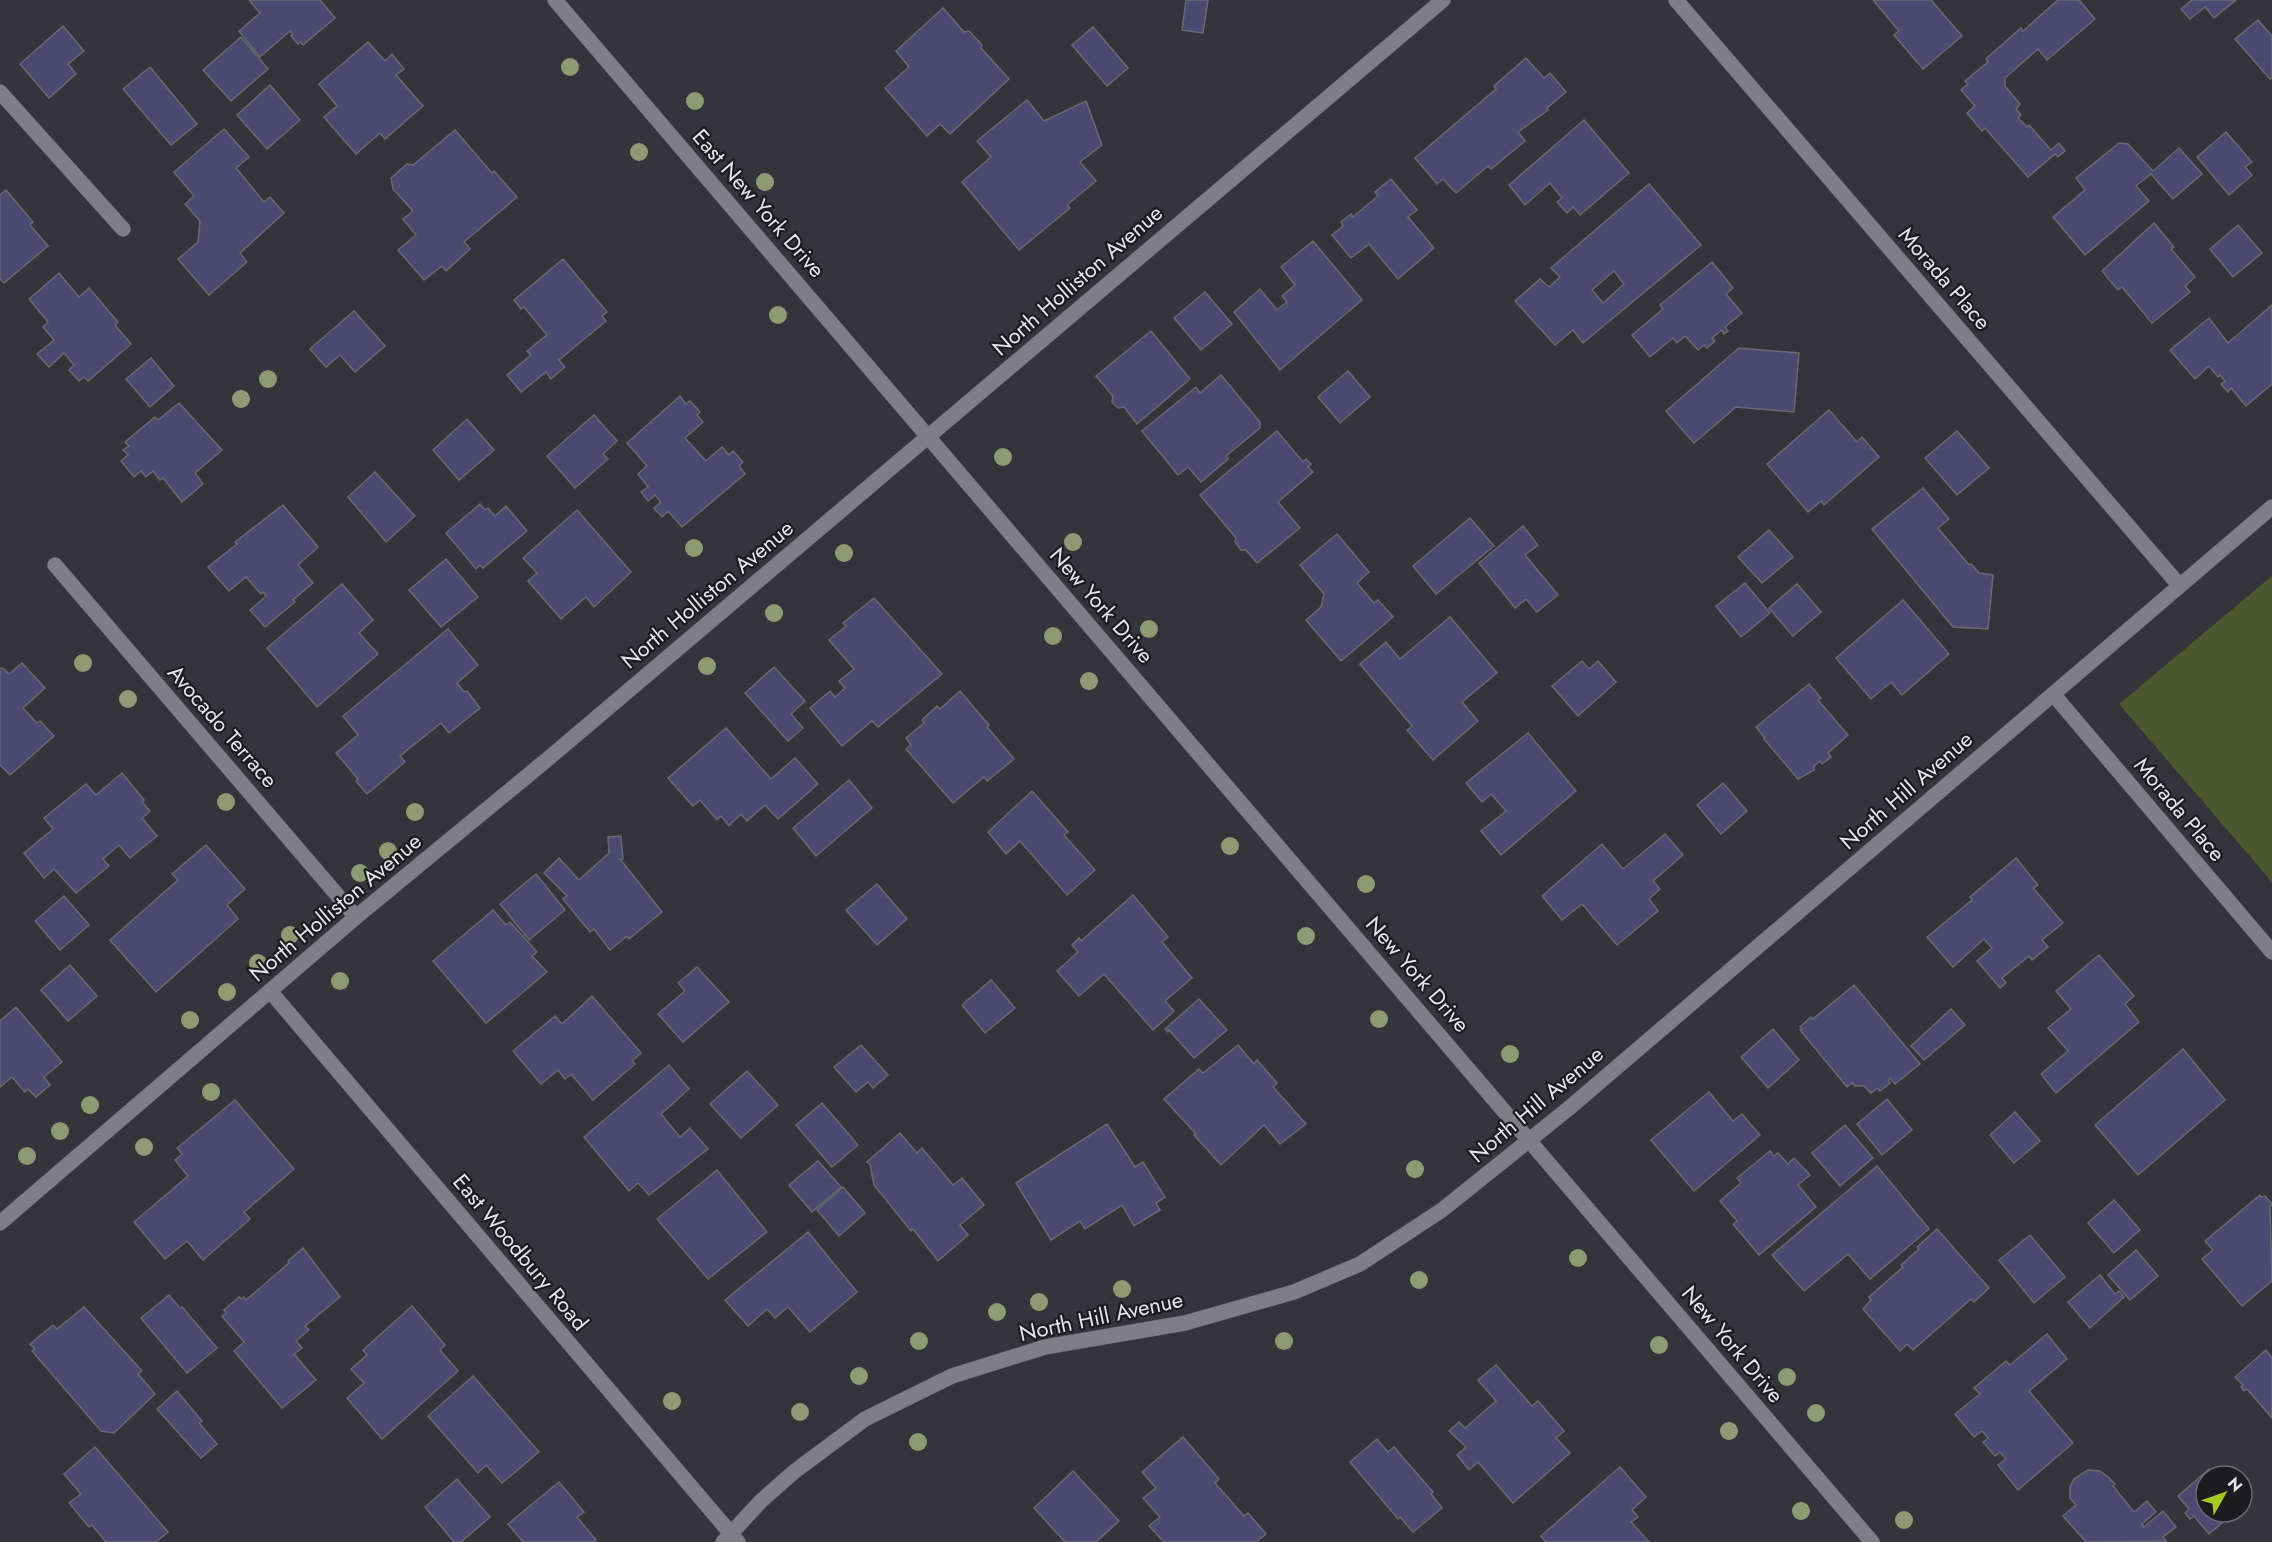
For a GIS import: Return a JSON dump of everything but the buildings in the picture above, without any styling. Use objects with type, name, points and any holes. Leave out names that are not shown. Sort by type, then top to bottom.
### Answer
[{"type":"street","name":"East New York Drive","points":[[555,0],[929,436]]},
{"type":"street","name":"North Holliston Avenue","points":[[0,1223],[356,917],[558,750],[1443,0]]},
{"type":"street","name":"Morada Place","points":[[1676,0],[2179,585]]},
{"type":"street","points":[[0,92],[123,229]]},
{"type":"street","name":"New York Drive","points":[[929,436],[1872,1542]]},
{"type":"street","name":"North Hill Avenue","points":[[731,1539],[761,1501],[864,1419],[952,1376],[1045,1347],[1185,1323],[1294,1292],[1360,1264],[1442,1210],[1531,1141],[2272,507]]},
{"type":"street","name":"Avocado Terrace","points":[[55,565],[356,917]]},
{"type":"street","name":"Morada Place","points":[[2053,694],[2272,952]]},
{"type":"street","name":"East Woodbury Road","points":[[270,991],[731,1539]]},
{"type":"green space","points":[[2272,576],[2272,882],[2119,704]]}]
